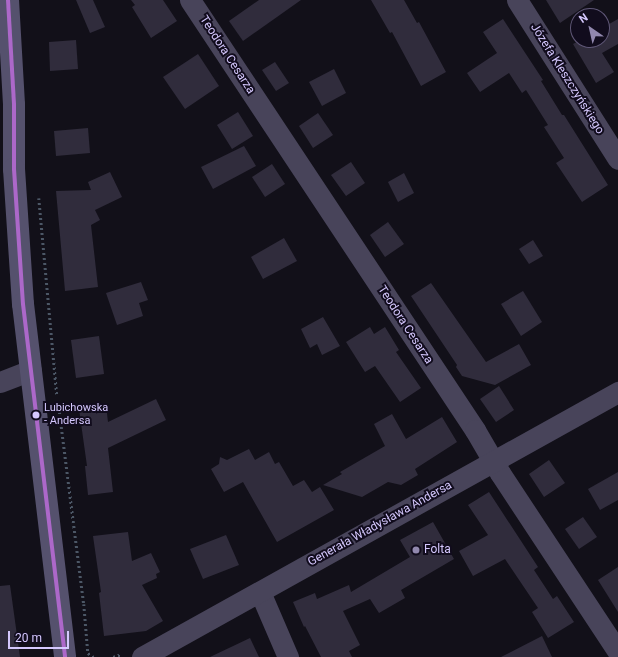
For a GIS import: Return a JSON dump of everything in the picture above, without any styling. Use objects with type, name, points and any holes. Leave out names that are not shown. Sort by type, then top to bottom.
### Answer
[{"type":"street","points":[[8,0],[8,142],[14,169],[23,304],[65,657]]},
{"type":"street","name":"Teodora Cesarza","points":[[190,0],[618,652]]},
{"type":"street","name":"Józefa Kleszczyńskiego","points":[[517,0],[618,159]]},
{"type":"street","points":[[0,382],[31,370]]},
{"type":"street","name":"Generała Władysława Andersa","points":[[142,657],[493,460],[618,392]]},
{"type":"street","points":[[260,592],[288,657]]},
{"type":"path","points":[[39,191],[58,398]]},
{"type":"path","points":[[58,406],[84,604],[88,653],[94,657]]},
{"type":"building","points":[[76,0],[93,0],[105,27],[90,33]]},
{"type":"building","points":[[131,0],[163,0],[177,21],[151,38],[132,7],[135,5]]},
{"type":"building","points":[[259,0],[301,0],[243,41],[229,21]]},
{"type":"building","points":[[371,0],[404,0],[417,23],[419,22],[446,72],[421,86],[392,32],[390,33]]},
{"type":"building","points":[[546,0],[594,0],[582,8],[570,8],[570,16],[560,23]]},
{"type":"building","points":[[503,19],[543,80],[541,81],[562,115],[564,115],[608,185],[582,202],[556,163],[564,158],[544,127],[548,125],[526,90],[522,93],[509,73],[480,92],[467,73],[497,53],[483,32]]},
{"type":"building","points":[[618,19],[618,44],[602,53],[614,72],[596,83],[575,48],[610,48],[610,24]]},
{"type":"building","points":[[76,40],[78,69],[50,71],[49,42]]},
{"type":"building","points":[[198,54],[219,86],[185,109],[163,77]]},
{"type":"building","points":[[275,62],[289,83],[276,91],[262,70]]},
{"type":"building","points":[[334,69],[346,93],[322,106],[309,82]]},
{"type":"building","points":[[238,112],[253,136],[232,149],[217,125]]},
{"type":"building","points":[[318,113],[333,135],[313,148],[299,126]]},
{"type":"building","points":[[88,128],[90,153],[56,156],[54,131]]},
{"type":"building","points":[[244,146],[256,166],[213,189],[201,167]]},
{"type":"building","points":[[351,162],[365,183],[346,196],[331,175]]},
{"type":"building","points":[[272,164],[285,184],[265,197],[252,177]]},
{"type":"building","points":[[110,172],[122,197],[95,210],[100,220],[91,225],[98,287],[65,291],[56,191],[91,190],[88,182]]},
{"type":"building","points":[[404,173],[414,193],[398,202],[388,182]]},
{"type":"building","points":[[388,222],[404,244],[385,257],[370,235]]},
{"type":"building","points":[[284,238],[297,261],[263,279],[251,257]]},
{"type":"building","points":[[533,240],[543,256],[529,264],[519,249]]},
{"type":"building","points":[[141,282],[148,300],[139,303],[143,316],[117,325],[106,293]]},
{"type":"building","points":[[431,283],[486,362],[519,344],[531,365],[495,385],[462,376],[456,367],[457,365],[411,296]]},
{"type":"building","points":[[523,291],[542,322],[521,336],[501,304]]},
{"type":"building","points":[[323,317],[340,346],[322,355],[317,344],[310,348],[301,329]]},
{"type":"building","points":[[370,327],[374,334],[385,327],[399,350],[396,352],[421,388],[400,402],[375,366],[365,372],[346,342]]},
{"type":"building","points":[[99,336],[104,374],[76,378],[71,340]]},
{"type":"building","points":[[499,386],[514,410],[496,422],[480,399]]},
{"type":"building","points":[[156,399],[166,420],[108,448],[113,492],[88,495],[85,466],[87,466],[79,409],[106,405],[108,422]]},
{"type":"building","points":[[392,414],[406,439],[442,417],[457,442],[415,469],[418,475],[401,485],[388,482],[362,497],[323,485],[342,474],[340,472],[385,446],[374,424]]},
{"type":"building","points":[[249,449],[255,460],[269,452],[275,464],[279,462],[293,486],[304,480],[312,492],[320,487],[334,510],[277,542],[243,482],[224,492],[211,469],[219,464],[220,457],[227,460]]},
{"type":"building","points":[[549,460],[565,483],[544,497],[529,474]]},
{"type":"building","points":[[618,472],[618,500],[600,510],[588,489]]},
{"type":"building","points":[[489,492],[538,567],[534,570],[553,599],[557,596],[574,622],[548,638],[532,612],[538,608],[505,559],[473,576],[459,551],[488,535],[468,505]]},
{"type":"building","points":[[583,517],[597,537],[579,549],[565,529]]},
{"type":"building","points":[[433,522],[454,559],[401,590],[405,598],[379,613],[370,599],[343,611],[360,645],[349,651],[352,657],[321,657],[305,626],[304,627],[293,602],[315,593],[317,599],[349,585],[351,592],[410,557],[400,540]]},
{"type":"building","points":[[128,532],[132,561],[151,553],[160,572],[156,574],[157,578],[142,585],[163,621],[146,631],[104,636],[99,593],[101,592],[93,536]]},
{"type":"building","points":[[226,535],[239,565],[203,579],[190,549]]},
{"type":"building","points":[[618,567],[618,612],[598,580]]},
{"type":"building","points":[[10,585],[20,657],[0,657],[0,586]]},
{"type":"building","points":[[542,636],[552,657],[501,657]]},
{"type":"building","points":[[250,638],[259,657],[210,657]]},
{"type":"transit line","points":[[8,0],[14,105],[14,169],[23,304],[65,657]]},
{"type":"place","name":"Lubichowska - Andersa","points":[[36,415]]},
{"type":"place","name":"Folta","points":[[416,550]]}]
